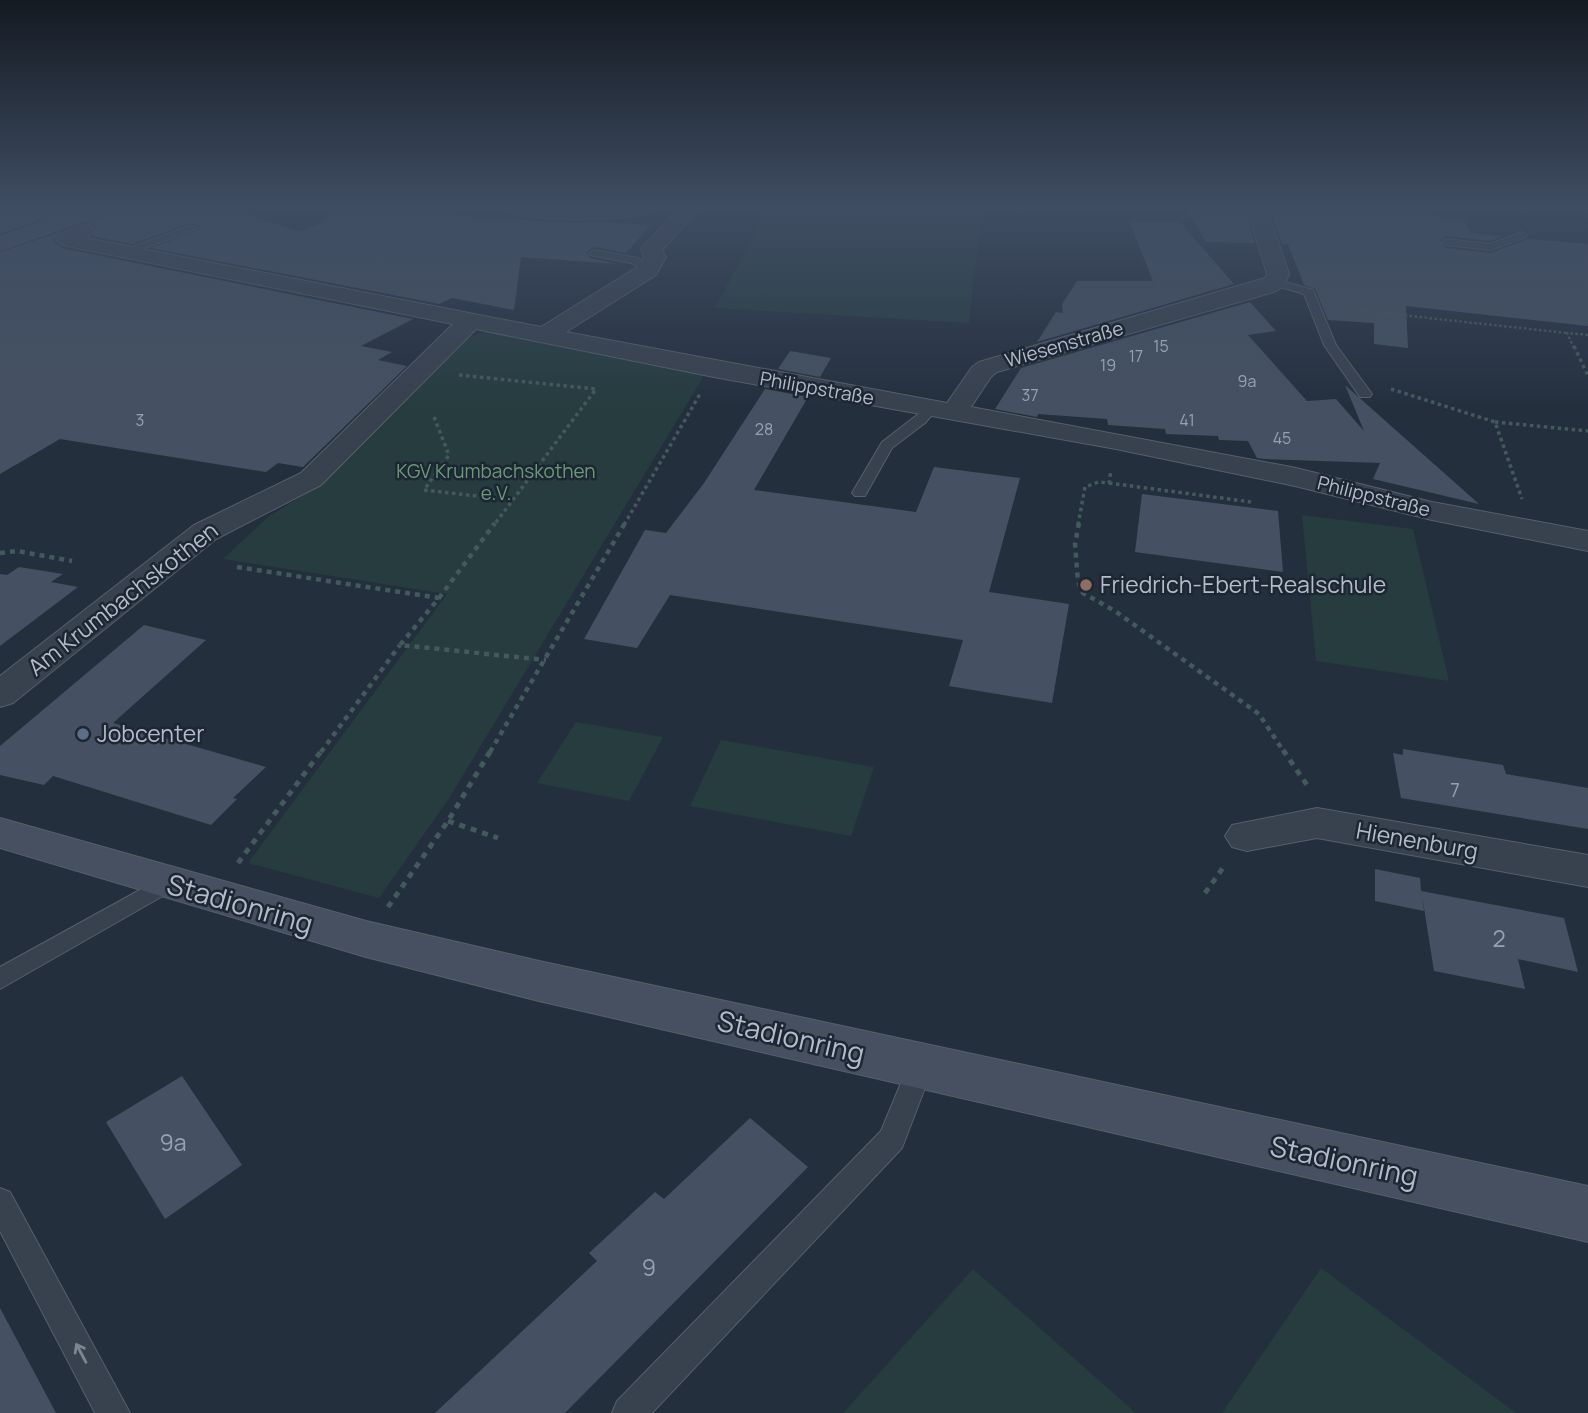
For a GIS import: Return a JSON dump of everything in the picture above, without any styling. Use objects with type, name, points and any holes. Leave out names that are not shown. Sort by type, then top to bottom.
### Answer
[{"type":"main road","name":"Stadionring","points":[[0,833],[366,939],[920,1066],[1588,1214]]},
{"type":"street","name":"Philippstraße","points":[[241,275],[714,369],[1116,441],[1296,477],[1432,511],[1588,541]]},
{"type":"street","points":[[544,336],[641,275]]},
{"type":"street","points":[[1275,282],[1278,275]]},
{"type":"street","name":"Wiesenstraße","points":[[942,411],[988,367],[1266,287],[1275,282]]},
{"type":"street","name":"Am Krumbachskothen","points":[[0,695],[205,532],[311,479],[471,320]]},
{"type":"street","name":"Hienenburg","points":[[1247,836],[1317,823],[1588,871]]},
{"type":"lane","points":[[1275,282],[1309,292],[1330,345],[1365,394]]},
{"type":"lane","points":[[860,493],[882,452],[893,440],[942,411]]},
{"type":"lane","points":[[0,979],[190,890]]},
{"type":"lane","points":[[629,1413],[892,1139],[920,1066]]},
{"type":"lane","points":[[0,1202],[113,1413]]},
{"type":"path","points":[[1341,308],[1588,335]]},
{"type":"path","points":[[1567,333],[1588,376]]},
{"type":"path","points":[[366,939],[448,821],[546,660],[714,369]]},
{"type":"path","points":[[190,890],[439,598],[596,389],[420,370]]},
{"type":"path","points":[[1353,378],[1495,422],[1588,431]]},
{"type":"path","points":[[434,417],[449,455],[424,489],[513,500]]},
{"type":"path","points":[[1495,422],[1534,532]]},
{"type":"path","points":[[1109,483],[1116,441]]},
{"type":"path","points":[[1252,502],[1098,482],[1085,487],[1075,544],[1077,582],[1083,593],[1115,611],[1259,714],[1308,784],[1317,823]]},
{"type":"path","points":[[0,553],[17,551],[72,561]]},
{"type":"path","points":[[237,567],[439,598]]},
{"type":"path","points":[[400,645],[546,660]]},
{"type":"path","points":[[448,821],[498,838]]},
{"type":"green space","points":[[733,275],[974,275],[969,323],[715,308]]},
{"type":"green space","name":"KGV Krumbachskothen e.V.","points":[[490,330],[705,374],[448,800],[379,898],[248,863],[447,594],[223,559],[269,516],[321,485],[464,339]]},
{"type":"green space","points":[[1302,515],[1413,529],[1449,681],[1316,661]]},
{"type":"green space","points":[[576,722],[663,737],[629,801],[537,783]]},
{"type":"green space","points":[[721,740],[874,767],[851,836],[690,806]]},
{"type":"green space","points":[[1321,1268],[1516,1413],[1222,1413]]},
{"type":"green space","points":[[973,1269],[1136,1413],[843,1413]]},
{"type":"building","points":[[0,275],[195,275],[413,319],[361,346],[392,352],[378,360],[407,366],[303,467],[278,463],[266,472],[60,439],[0,474]]},
{"type":"building","points":[[290,275],[519,275],[514,310],[452,298],[439,304]]},
{"type":"building","points":[[1151,275],[1226,275],[1234,284],[1037,342],[1056,312],[1063,313],[1062,304],[1077,281],[1153,281]]},
{"type":"building","points":[[1300,275],[1588,275],[1588,326],[1406,306],[1408,348],[1374,344],[1374,323],[1328,320],[1315,289],[1304,285]]},
{"type":"building","points":[[1250,302],[1276,331],[1248,335],[1307,401],[1336,399],[1364,431],[1345,385],[1479,504],[1373,479],[1380,463],[1264,459],[1257,458],[1248,441],[1219,440],[1218,436],[1166,434],[1165,429],[1108,425],[1107,419],[1038,414],[1037,417],[995,409],[1021,368]]},
{"type":"building","points":[[790,351],[831,358],[820,377],[778,369]]},
{"type":"building","points":[[765,389],[808,397],[754,490],[916,512],[934,467],[1020,478],[989,592],[1069,604],[1052,703],[949,686],[963,640],[670,595],[637,648],[584,639],[645,530],[666,533],[704,483]]},
{"type":"building","points":[[1142,494],[1278,511],[1283,572],[1135,552]]},
{"type":"building","points":[[19,567],[63,574],[51,582],[78,587],[0,646],[0,574],[7,575]]},
{"type":"building","name":"Jobcenter","points":[[144,625],[206,640],[113,723],[266,767],[233,798],[237,799],[211,825],[53,776],[44,785],[0,775],[0,746]]},
{"type":"building","points":[[1403,749],[1503,765],[1506,774],[1588,788],[1588,829],[1401,798],[1393,753],[1403,755]]},
{"type":"building","points":[[1375,869],[1420,878],[1421,891],[1564,918],[1578,972],[1518,959],[1525,989],[1434,971],[1422,895],[1424,911],[1375,901]]},
{"type":"building","points":[[182,1076],[242,1165],[165,1219],[106,1122]]},
{"type":"building","points":[[750,1118],[808,1167],[565,1413],[435,1413],[597,1261],[589,1253],[655,1192],[664,1199]]},
{"type":"building","points":[[0,1308],[56,1413],[0,1413]]},
{"type":"place","name":"Friedrich-Ebert-Realschule","points":[[1086,585]]},
{"type":"place","name":"Jobcenter","points":[[83,734]]}]
